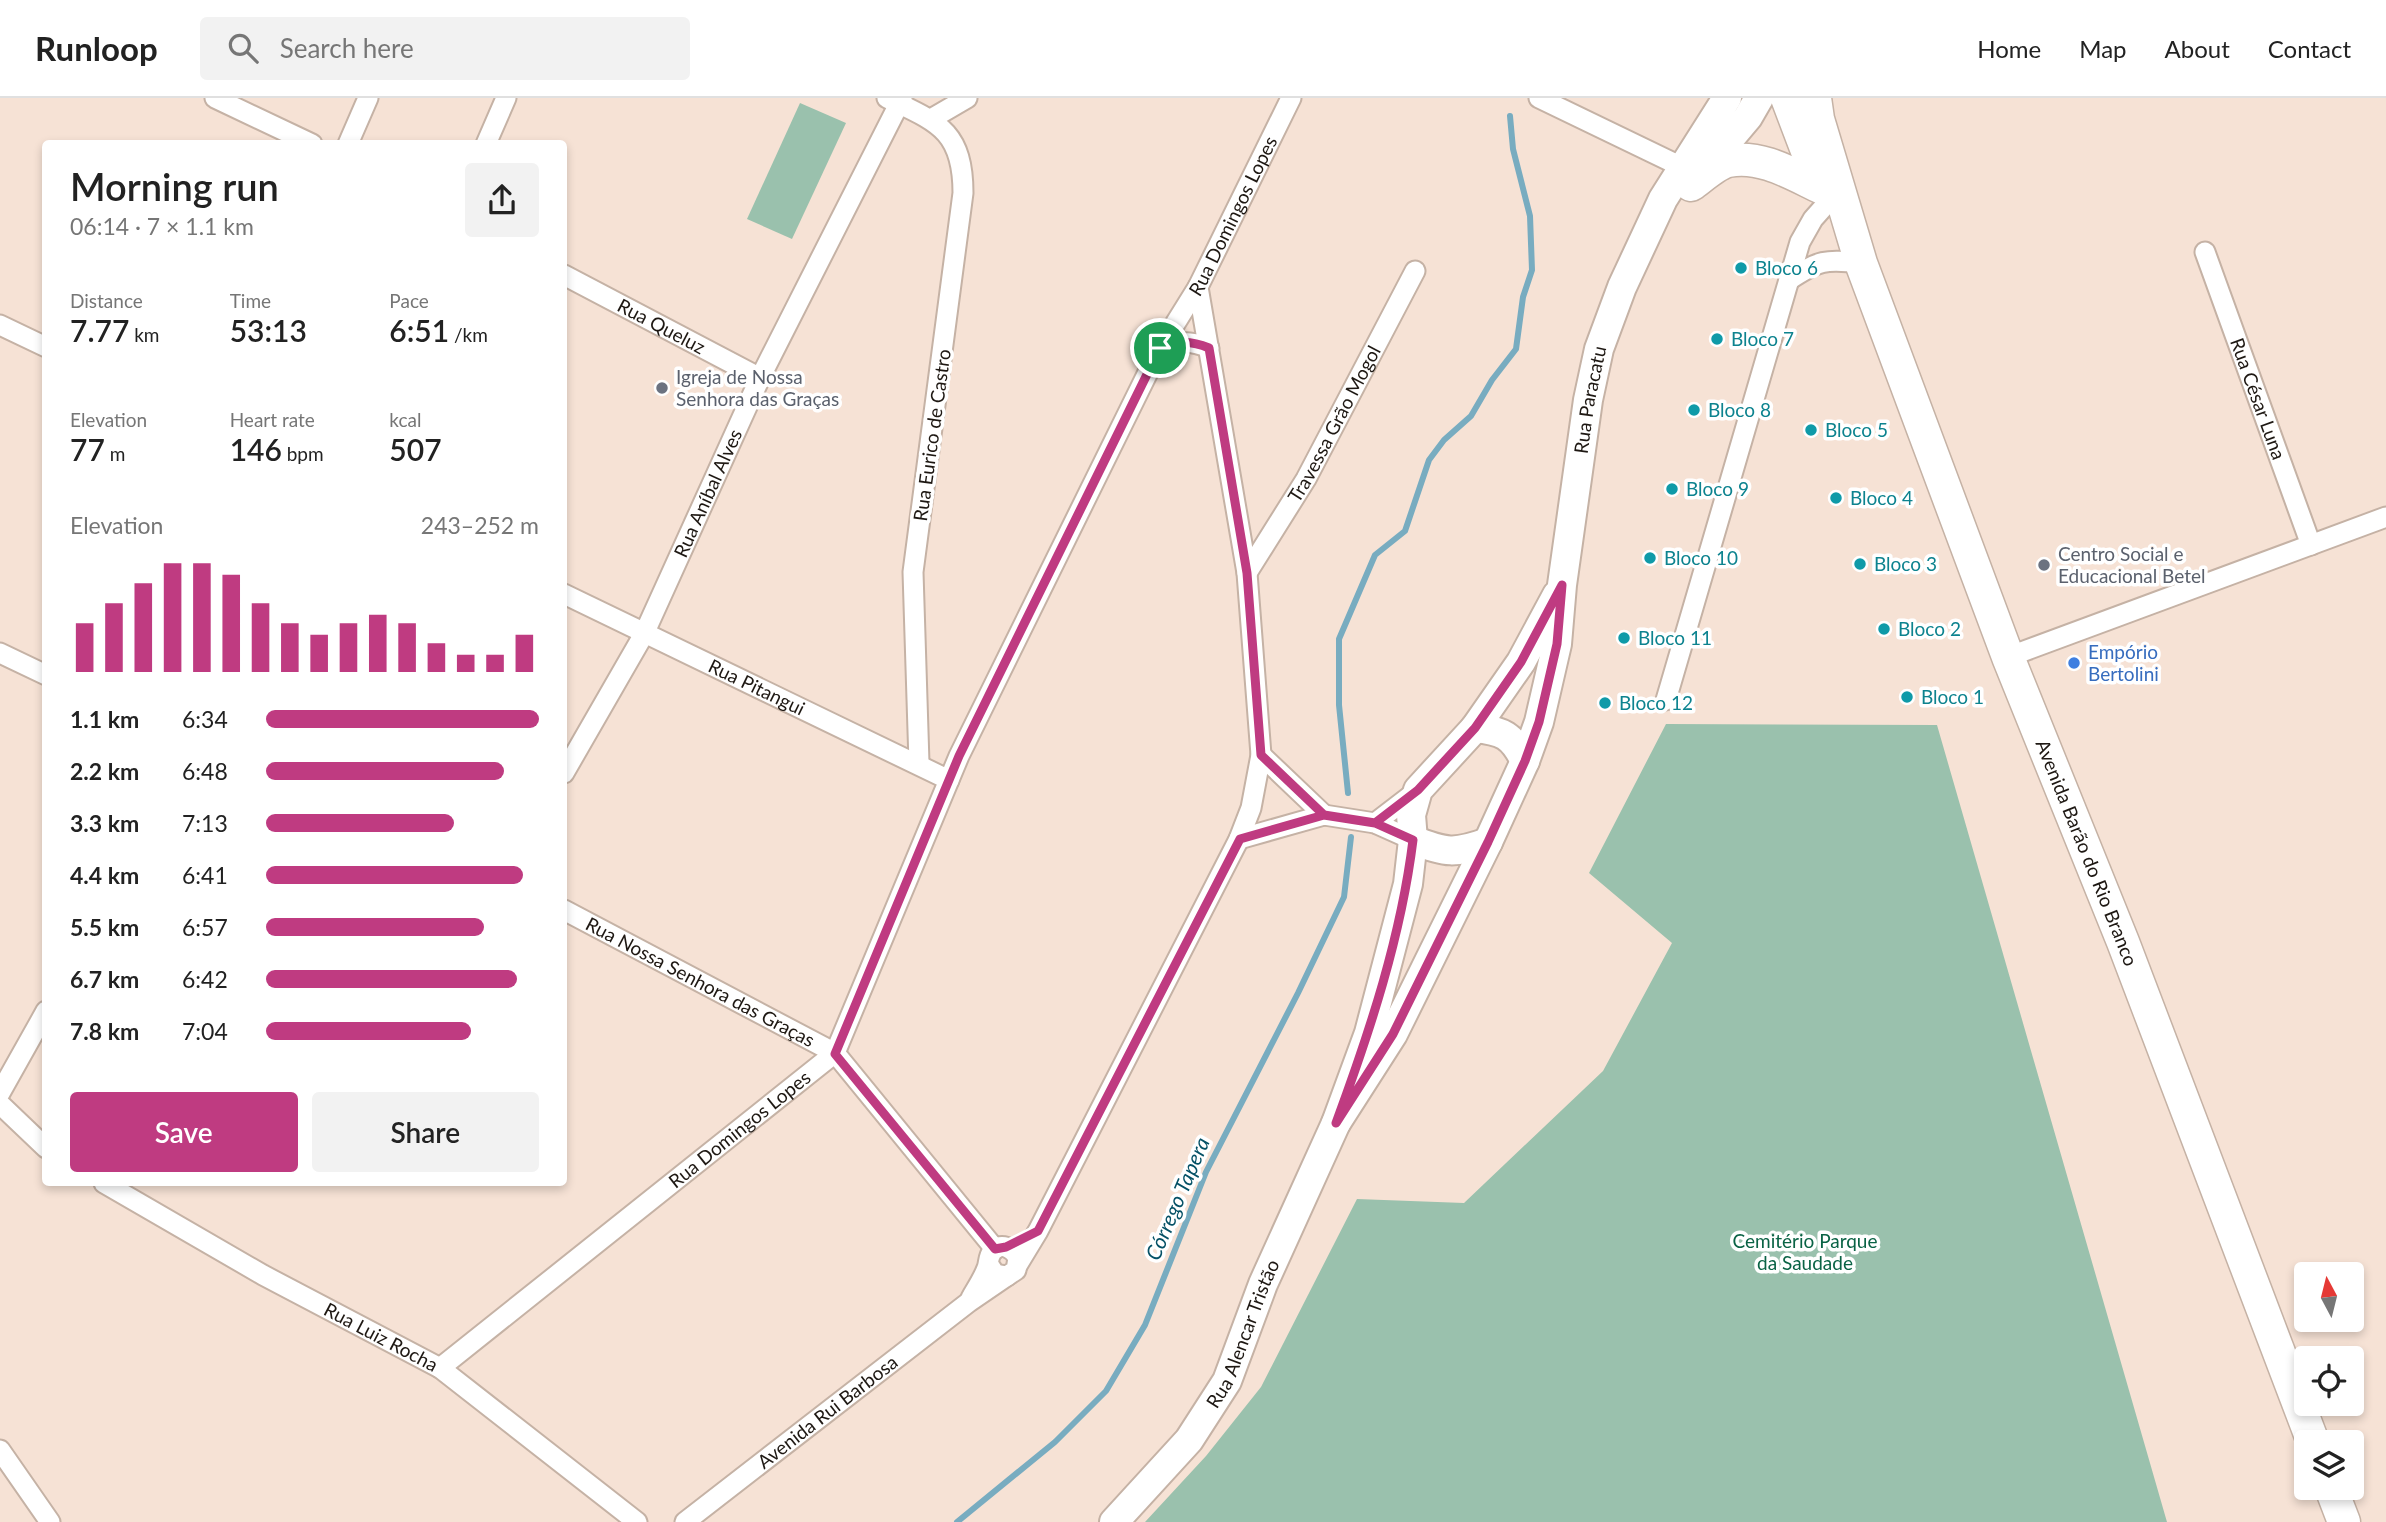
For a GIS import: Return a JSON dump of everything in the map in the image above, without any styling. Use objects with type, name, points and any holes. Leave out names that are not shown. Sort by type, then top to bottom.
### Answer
[{"type":"main road","name":"Rua Paracatu","points":[[1488,842],[1525,761],[1539,722],[1557,644],[1562,585],[1588,400],[1599,349],[1622,287],[1653,225],[1686,176],[1727,98]]},
{"type":"main road","name":"Rua Paracatu","points":[[1686,176],[1748,117],[1759,98]]},
{"type":"main road","name":"Avenida Barão do Rio Branco","points":[[1787,98],[1825,195],[1861,263]]},
{"type":"main road","name":"Avenida Barão do Rio Branco","points":[[1815,98],[1818,119],[1861,263],[2008,657],[2123,942],[2308,1430]]},
{"type":"main road","points":[[1686,176],[1726,162],[1752,160],[1771,165],[1825,195]]},
{"type":"main road","name":"Rua Paracatu","points":[[1418,790],[1475,728],[1521,662],[1562,585]]},
{"type":"main road","points":[[1475,728],[1494,730],[1508,736],[1525,761]]},
{"type":"main road","points":[[1418,790],[1411,815],[1413,840],[1443,850],[1463,851],[1488,842]]},
{"type":"main road","name":"Rua Alencar Tristão","points":[[1114,1522],[1189,1440],[1227,1381],[1263,1284],[1336,1123],[1369,1033],[1408,884],[1413,840]]},
{"type":"main road","name":"Rua Alencar Tristão","points":[[1336,1123],[1393,1034],[1488,842]]},
{"type":"main road","points":[[2336,1500],[2344,1522]]},
{"type":"street","points":[[215,98],[304,140]]},
{"type":"street","points":[[350,140],[368,98]]},
{"type":"street","points":[[488,140],[506,98]]},
{"type":"street","points":[[896,100],[931,120],[967,98]]},
{"type":"street","name":"Rua Domingos Lopes","points":[[440,1368],[835,1054],[949,780],[1160,348],[1198,287],[1291,98]]},
{"type":"street","points":[[1539,98],[1686,176]]},
{"type":"street","name":"Rua Aníbal Alves","points":[[567,768],[644,634],[760,378],[896,100]]},
{"type":"street","name":"Rua Eurico de Castro","points":[[919,763],[914,572],[963,193],[963,171],[958,152],[949,135],[931,120]]},
{"type":"street","points":[[1666,701],[1800,242],[1825,195]]},
{"type":"street","name":"Rua César Luna","points":[[2206,251],[2311,545]]},
{"type":"street","points":[[1789,279],[1822,262],[1831,260],[1861,263]]},
{"type":"street","name":"Travessa Grão Mogol","points":[[1247,573],[1306,479],[1415,271]]},
{"type":"street","name":"Rua Queluz","points":[[567,277],[760,378]]},
{"type":"street","name":"Avenida Rui Barbosa","points":[[685,1522],[1013,1270],[1038,1231],[1240,839],[1251,808],[1261,755],[1247,573],[1198,287]]},
{"type":"street","points":[[0,325],[42,345]]},
{"type":"street","points":[[1160,348],[1170,343],[1188,341],[1209,348]]},
{"type":"street","points":[[2008,657],[2386,517]]},
{"type":"street","name":"Rua Pitangui","points":[[567,596],[919,763],[949,780]]},
{"type":"street","points":[[0,653],[42,673]]},
{"type":"street","points":[[1261,755],[1324,815]]},
{"type":"street","points":[[1375,823],[1418,790]]},
{"type":"street","points":[[1240,839],[1324,815],[1375,823],[1413,840]]},
{"type":"street","name":"Rua Nossa Senhora das Graças","points":[[567,912],[835,1054],[997,1254],[1016,1253],[1013,1270]]},
{"type":"street","points":[[0,1093],[42,1018]]},
{"type":"street","points":[[0,1104],[42,1144]]},
{"type":"street","name":"Rua Luiz Rocha","points":[[109,1186],[263,1275],[440,1368],[637,1522]]},
{"type":"street","points":[[1013,1270],[995,1274],[997,1254],[1038,1231]]},
{"type":"street","name":"Avenida Rui Barbosa","points":[[969,1303],[997,1254]]},
{"type":"street","points":[[0,1450],[50,1522]]},
{"type":"green space","points":[[800,103],[846,123],[792,239],[747,219]]},
{"type":"green space","name":"Cemitério Parque da Saudade","points":[[1666,724],[1937,725],[2167,1522],[1145,1522],[1206,1456],[1261,1387],[1357,1199],[1464,1203],[1603,1071],[1672,943],[1589,873]]},
{"type":"waterway","name":"Córrego Tapera","points":[[1348,793],[1339,705],[1339,639],[1375,555],[1405,531],[1429,460],[1444,440],[1471,416],[1492,380],[1516,349],[1523,297],[1532,270],[1530,216],[1513,149],[1510,116]]},
{"type":"waterway","name":"Córrego Tapera","points":[[957,1522],[1055,1442],[1106,1391],[1145,1325],[1206,1172],[1344,897],[1351,837]]},
{"type":"place","name":"Bloco 6","points":[[1741,268]]},
{"type":"place","name":"Bloco 7","points":[[1717,339]]},
{"type":"place","name":"Igreja de Nossa Senhora das Graças","points":[[662,388]]},
{"type":"place","name":"Bloco 8","points":[[1694,410]]},
{"type":"place","name":"Bloco 5","points":[[1811,430]]},
{"type":"place","name":"Bloco 9","points":[[1672,489]]},
{"type":"place","name":"Bloco 4","points":[[1836,498]]},
{"type":"place","name":"Bloco 10","points":[[1650,558]]},
{"type":"place","name":"Bloco 3","points":[[1860,564]]},
{"type":"place","name":"Centro Social e Educacional Betel","points":[[2044,565]]},
{"type":"place","name":"Bloco 2","points":[[1884,629]]},
{"type":"place","name":"Bloco 11","points":[[1624,638]]},
{"type":"place","name":"Empório Bertolini","points":[[2074,663]]},
{"type":"place","name":"Bloco 1","points":[[1907,697]]},
{"type":"place","name":"Bloco 12","points":[[1605,703]]},
{"type":"route","points":[[1160,348],[959,756],[835,1054],[995,1249],[1006,1247],[1038,1231],[1240,839],[1324,815],[1375,823],[1413,840],[1408,884],[1391,954],[1369,1033],[1336,1123],[1393,1034],[1488,842],[1525,761],[1539,722],[1557,644],[1562,585],[1521,662],[1475,728],[1418,790],[1375,823],[1324,815],[1261,755],[1247,573],[1209,348],[1188,341],[1170,343],[1160,348]]}]
